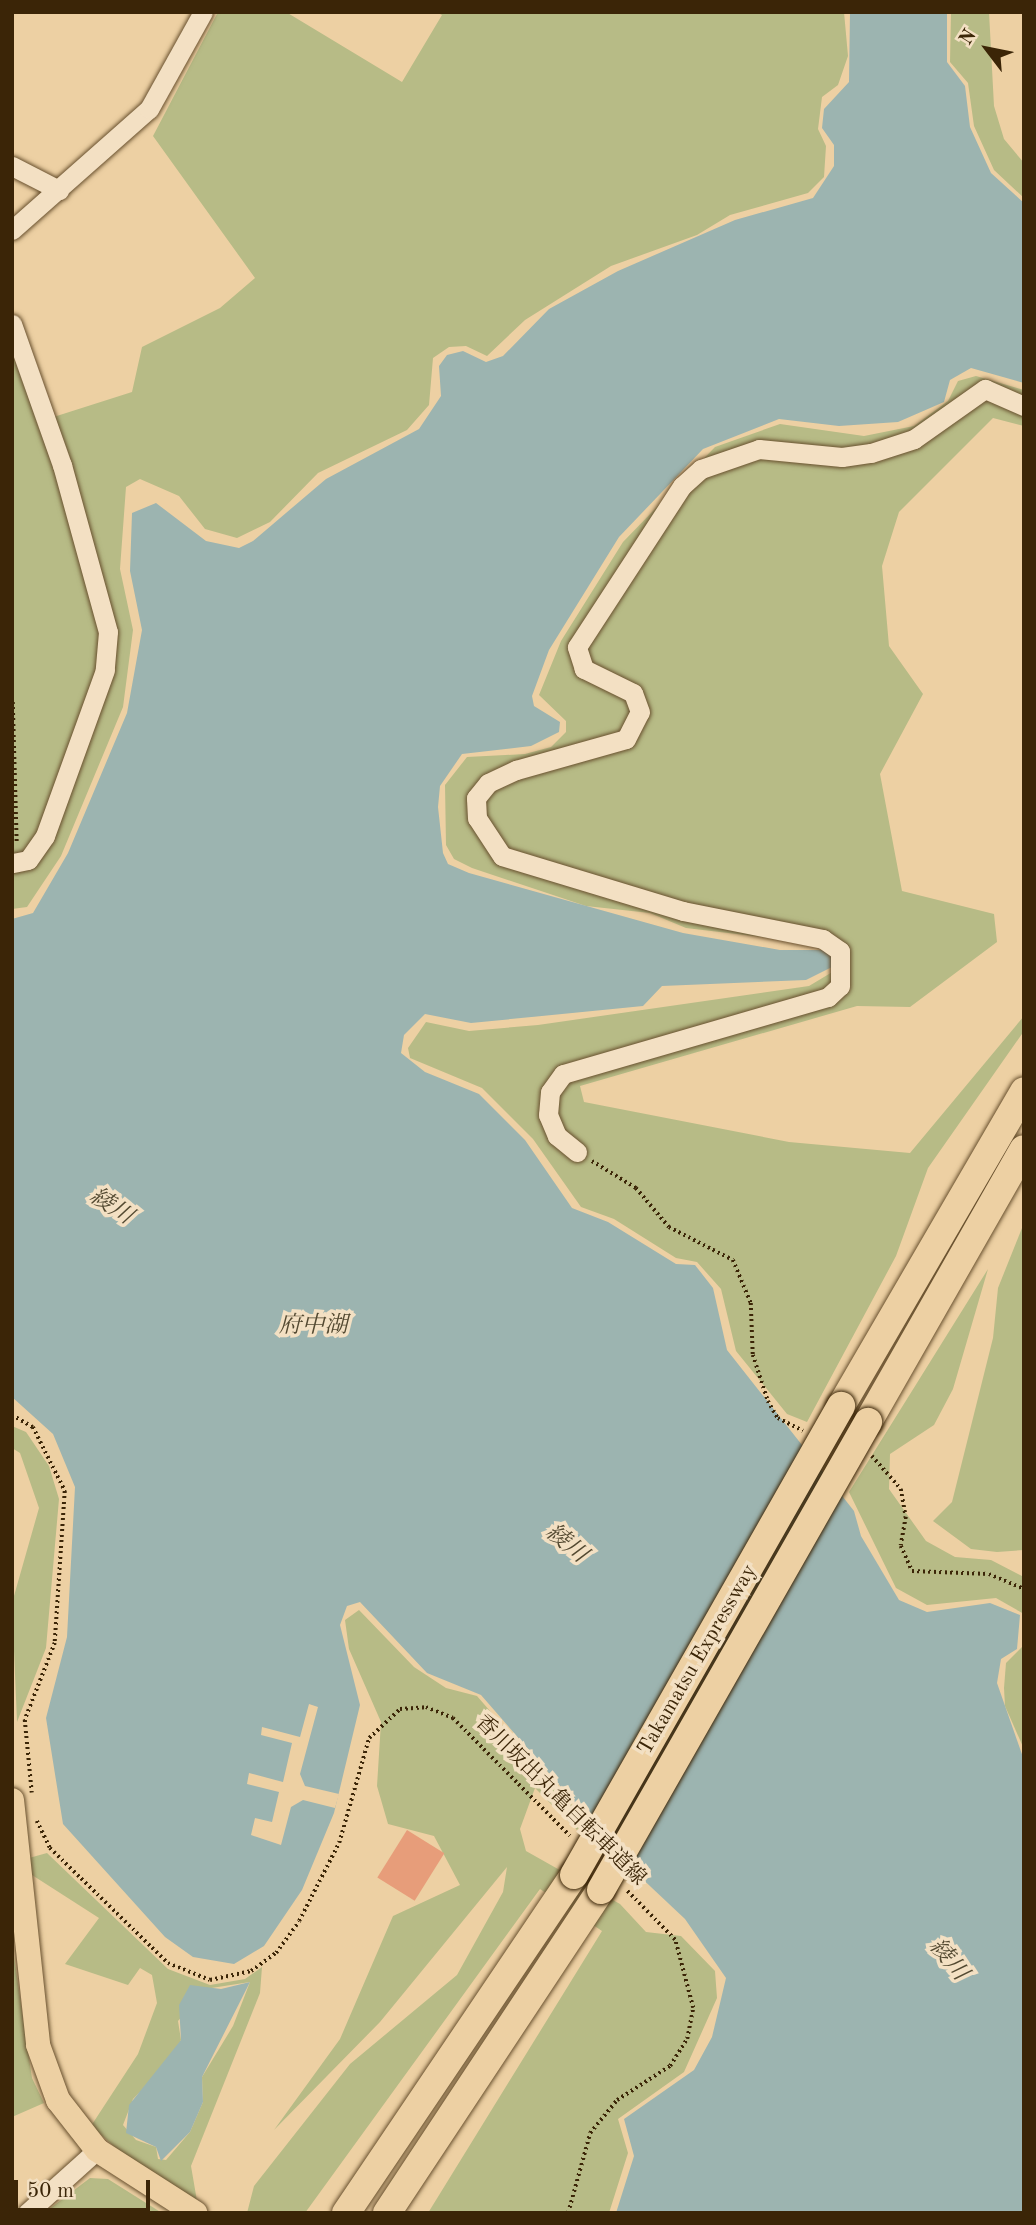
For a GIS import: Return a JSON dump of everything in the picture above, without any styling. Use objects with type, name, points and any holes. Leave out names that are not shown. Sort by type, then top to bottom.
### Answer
[{"type":"highway","name":"Takamatsu Expressway","points":[[346,2213],[403,2135],[574,1875],[1024,1091]]},
{"type":"highway","name":"Takamatsu Expressway","points":[[387,2213],[609,1885],[1024,1149]]},
{"type":"highway","points":[[408,2213],[566,1945]]},
{"type":"highway","points":[[327,2213],[403,2135]]},
{"type":"main road","points":[[23,1801],[38,2045],[58,2100],[97,2150],[195,2213]]},
{"type":"street","points":[[12,230],[149,109],[202,12]]},
{"type":"street","points":[[12,166],[60,190]]},
{"type":"street","points":[[12,324],[62,465],[108,632],[105,670],[45,836],[28,860],[15,863]]},
{"type":"street","points":[[577,1153],[557,1136],[548,1115],[550,1092],[563,1074],[828,998],[840,986],[839,951],[823,939],[682,911],[502,856],[477,818],[476,798],[488,783],[516,770],[626,739],[640,712],[633,693],[584,669],[577,647],[682,486],[701,468],[759,449],[842,457],[871,453],[914,439],[985,389],[1024,406]]},
{"type":"street","points":[[27,2213],[97,2150]]},
{"type":"path","points":[[13,702],[15,863]]},
{"type":"path","points":[[577,1153],[636,1188],[669,1227],[733,1260],[751,1303],[753,1355],[768,1401],[785,1423],[817,1435]]},
{"type":"path","points":[[12,1415],[33,1427],[65,1490],[55,1643],[25,1720],[23,1801]]},
{"type":"path","points":[[867,1452],[901,1489],[906,1517],[901,1546],[912,1571],[989,1574],[1024,1590]]},
{"type":"path","name":"香川坂出丸亀自転車道線","points":[[34,1816],[50,1848],[168,1963],[210,1980],[251,1971],[276,1953],[299,1921],[339,1843],[369,1738],[400,1710],[426,1707],[453,1718],[577,1843]]},
{"type":"path","name":"香川坂出丸亀自転車道線","points":[[568,2213],[595,2125],[617,2100],[670,2066],[687,2039],[693,2008],[675,1940],[609,1885]]},
{"type":"green space","points":[[218,12],[286,12],[402,82],[442,15],[436,12],[844,12],[848,56],[838,85],[822,97],[818,129],[826,146],[824,177],[808,193],[730,215],[697,235],[611,266],[525,320],[487,356],[466,346],[449,347],[433,358],[429,405],[407,430],[318,473],[270,522],[237,538],[205,529],[179,496],[140,479],[126,487],[120,569],[133,630],[123,707],[61,856],[27,907],[12,909],[12,347],[41,421],[132,392],[142,347],[220,308],[255,278],[153,136]]},
{"type":"green space","points":[[951,12],[989,12],[994,106],[1004,139],[1024,163],[1024,198],[994,170],[974,126],[968,83],[950,62]]},
{"type":"green space","points":[[976,376],[1024,390],[1024,426],[993,418],[899,512],[882,566],[889,646],[923,694],[880,774],[902,891],[994,914],[997,942],[910,1007],[857,1006],[580,1086],[584,1102],[789,1142],[910,1153],[1024,1016],[1024,1031],[928,1168],[896,1256],[807,1422],[787,1414],[736,1351],[721,1289],[697,1262],[676,1258],[614,1219],[581,1207],[533,1139],[482,1088],[410,1058],[408,1048],[426,1022],[469,1031],[538,1025],[809,986],[849,962],[821,944],[686,928],[650,913],[586,906],[472,868],[454,859],[446,845],[445,785],[467,757],[525,754],[551,747],[566,732],[566,721],[539,695],[561,641],[623,542],[715,447],[780,424],[864,436],[914,426],[948,401],[958,381]]},
{"type":"green space","points":[[1024,1223],[1024,1550],[997,1552],[971,1549],[933,1521],[952,1502],[993,1338],[998,1288]]},
{"type":"green space","points":[[988,1269],[953,1389],[934,1425],[890,1454],[889,1489],[926,1541],[955,1557],[991,1560],[1024,1577],[1024,1614],[996,1598],[927,1605],[896,1588],[849,1492]]},
{"type":"green space","points":[[12,1426],[26,1432],[49,1466],[59,1499],[46,1648],[17,1722],[12,1603],[39,1508],[20,1453],[12,1448]]},
{"type":"green space","points":[[359,1610],[414,1667],[446,1688],[477,1696],[584,1819],[577,1830],[535,1788],[520,1829],[526,1851],[620,1904],[646,1932],[681,1936],[715,1971],[717,1998],[684,2072],[618,2119],[628,2153],[609,2213],[428,2213],[602,1931],[540,1889],[305,2213],[247,2213],[254,2186],[350,2064],[457,1975],[503,1892],[507,1867],[380,2022],[274,2130],[340,2039],[393,1916],[460,1885],[434,1836],[388,1824],[377,1786],[381,1722],[349,1649],[345,1620]]},
{"type":"green space","points":[[1024,1645],[1024,1749],[1005,1706],[1004,1688],[1006,1663]]},
{"type":"green space","points":[[47,1853],[168,1969],[210,1985],[245,1979],[262,1967],[260,1993],[191,2166],[197,2201],[133,2163],[91,2126],[138,2054],[157,2003],[152,1975],[140,1968],[128,1985],[65,1964],[99,1918],[32,1875],[29,1858]],"holes":[[[250,1982],[233,2026],[202,2077],[203,2102],[190,2132],[166,2160],[158,2159],[156,2147],[136,2140],[123,2125],[133,2099],[166,2065],[181,2040],[178,2021],[205,1989]]]},
{"type":"green space","points":[[12,1943],[32,2078],[44,2103],[12,2117]]},
{"type":"green space","points":[[90,2178],[108,2179],[162,2213],[44,2213]]},
{"type":"water","name":"府中湖","points":[[850,12],[947,12],[947,62],[965,86],[970,127],[991,173],[1024,203],[1024,383],[971,368],[950,380],[944,402],[898,422],[839,426],[779,419],[703,449],[619,537],[549,650],[532,696],[534,706],[560,722],[559,732],[531,746],[462,754],[440,786],[438,807],[443,853],[448,864],[469,873],[683,933],[780,950],[830,950],[842,962],[806,980],[662,986],[643,1006],[471,1023],[425,1014],[404,1035],[401,1053],[425,1072],[479,1094],[525,1140],[572,1208],[608,1222],[676,1264],[695,1265],[713,1288],[727,1350],[854,1511],[861,1536],[899,1600],[927,1612],[990,1603],[1020,1615],[1017,1649],[1001,1659],[997,1683],[1024,1760],[1024,2213],[616,2213],[634,2156],[624,2119],[694,2070],[712,2037],[726,1978],[685,1919],[634,1871],[481,1695],[427,1673],[360,1602],[347,1606],[340,1625],[360,1705],[334,1813],[302,1890],[264,1946],[234,1964],[193,1957],[165,1937],[63,1824],[46,1718],[67,1637],[75,1487],[53,1434],[12,1397],[12,919],[33,913],[68,853],[127,713],[142,630],[130,571],[132,513],[156,503],[206,541],[239,548],[253,541],[326,479],[419,429],[441,396],[439,366],[447,355],[463,351],[486,362],[503,356],[549,309],[618,271],[735,220],[813,198],[834,166],[834,145],[822,128],[824,109],[849,82]]},
{"type":"water","points":[[250,1982],[202,2077],[203,2102],[190,2132],[161,2161],[156,2147],[126,2133],[129,2105],[181,2040],[179,2005],[190,1985],[221,1989]]},
{"type":"pier","points":[[309,1704],[318,1707],[300,1774],[305,1786],[339,1794],[335,1808],[303,1800],[291,1807],[281,1845],[251,1835],[255,1818],[272,1822],[279,1792],[247,1784],[249,1773],[283,1782],[292,1743],[261,1735],[262,1727],[300,1737]]},
{"type":"building","points":[[407,1830],[444,1853],[415,1901],[377,1877]]},
{"type":"water label","name":"綾川","points":[[111,1207]]},
{"type":"water label","name":"綾川","points":[[566,1544]]},
{"type":"water label","name":"綾川","points":[[948,1960]]}]
